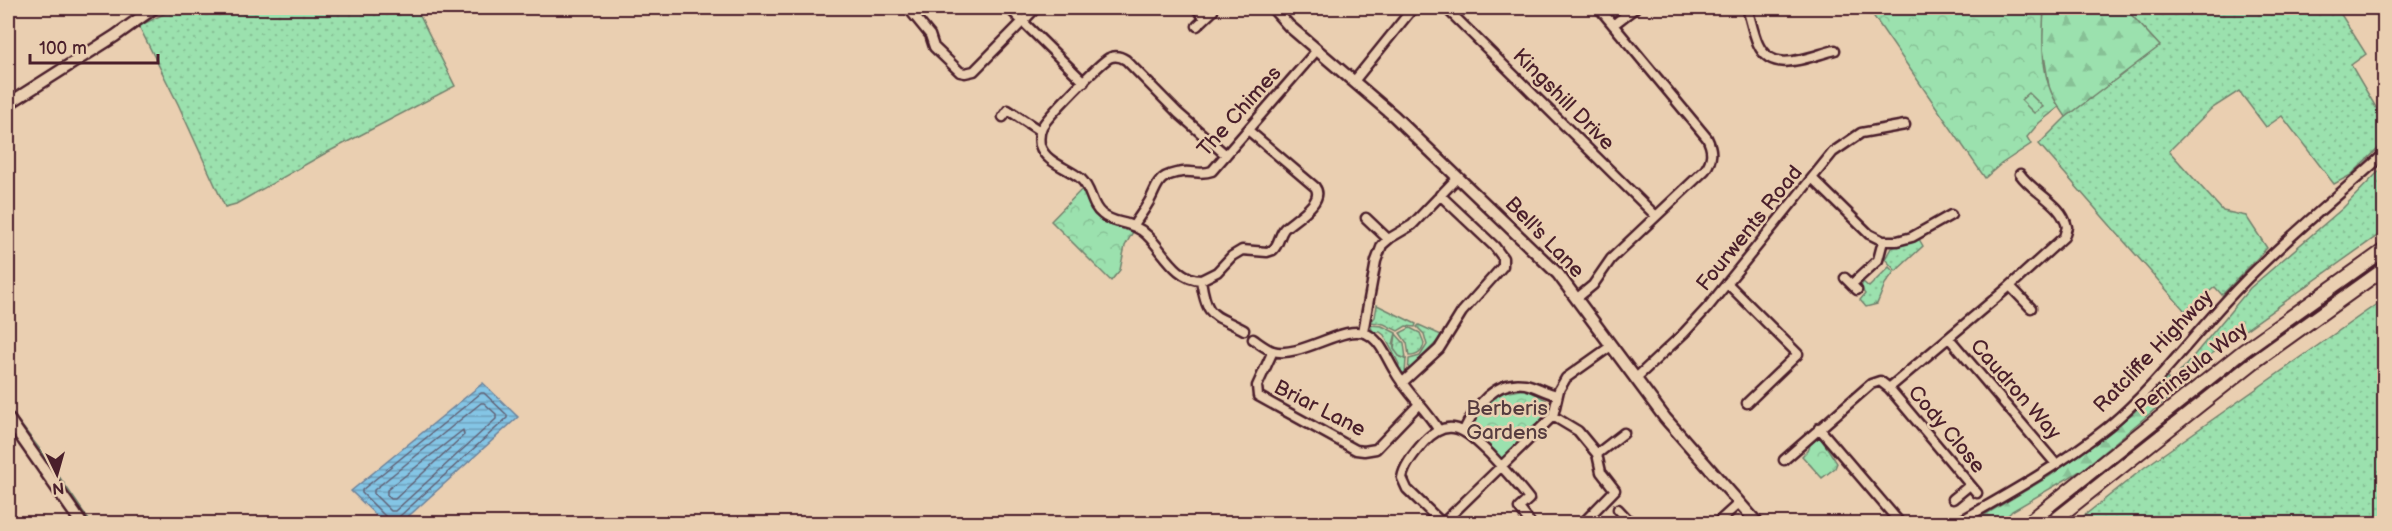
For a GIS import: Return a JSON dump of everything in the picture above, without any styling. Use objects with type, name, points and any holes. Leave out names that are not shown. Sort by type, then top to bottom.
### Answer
[{"type":"main road","name":"Peninsula Way","points":[[2026,524],[2243,351],[2385,250]]},
{"type":"main road","name":"Peninsula Way","points":[[2049,524],[2245,369],[2385,269]]},
{"type":"street","points":[[8,104],[115,36],[154,8]]},
{"type":"street","points":[[908,8],[930,35],[934,47],[963,73],[974,71],[1036,8]]},
{"type":"street","points":[[1009,8],[1084,82]]},
{"type":"street","points":[[1196,8],[1205,18]]},
{"type":"street","name":"Bell's Lane","points":[[1273,8],[1289,26],[1355,80],[1558,274],[1665,418],[1758,524]]},
{"type":"street","points":[[1355,80],[1413,8]]},
{"type":"street","name":"Kingshill Drive","points":[[1446,8],[1656,216]]},
{"type":"street","points":[[1576,299],[1593,285],[1611,259],[1710,164],[1712,148],[1707,138],[1599,8]]},
{"type":"street","points":[[1613,25],[1635,8]]},
{"type":"street","points":[[1747,8],[1758,44],[1774,62],[1784,63],[1835,50]]},
{"type":"street","points":[[1197,26],[1213,11]]},
{"type":"street","name":"The Chimes","points":[[1134,225],[1160,182],[1181,172],[1209,173],[1317,50]]},
{"type":"street","points":[[1226,155],[1178,113],[1124,58],[1116,56],[1108,59],[1084,82],[1044,123],[1040,131],[1040,145],[1044,153],[1085,183],[1100,213],[1134,225],[1147,235],[1162,255],[1184,273],[1194,279],[1202,280],[1217,272],[1235,253],[1242,250],[1267,252],[1273,250],[1282,231],[1301,216],[1318,194],[1315,187],[1248,130]]},
{"type":"street","points":[[1003,117],[1008,110],[1040,131]]},
{"type":"street","name":"Fourwents Road","points":[[1635,379],[1696,321],[1833,152],[1852,137],[1872,129],[1905,125]]},
{"type":"street","name":"Ratcliffe Highway","points":[[1955,524],[2056,464],[2120,416],[2275,251],[2385,154]]},
{"type":"street","points":[[1784,460],[1871,384],[1880,381],[1889,388],[2010,286],[2053,248],[2065,234],[2066,220],[2057,208],[2031,188],[2020,174]]},
{"type":"street","points":[[1363,332],[1379,251],[1388,239],[1412,225],[1458,177]]},
{"type":"street","points":[[1812,178],[1869,234],[1883,241],[1898,241],[1912,237],[1951,215]]},
{"type":"street","points":[[1402,383],[1439,349],[1462,312],[1503,266],[1503,258],[1495,247],[1440,195]]},
{"type":"street","points":[[1366,218],[1388,239]]},
{"type":"street","points":[[1851,284],[1878,260],[1883,241]]},
{"type":"street","points":[[1202,280],[1205,303],[1212,314],[1244,330]]},
{"type":"street","points":[[1727,283],[1798,354],[1748,403]]},
{"type":"street","points":[[2010,286],[2031,308]]},
{"type":"street","points":[[1273,351],[1296,350],[1350,333],[1363,332],[1376,340],[1402,383],[1438,429]]},
{"type":"street","name":"Caudron Way","points":[[1949,338],[2056,464]]},
{"type":"street","name":"Briar Lane","points":[[1253,339],[1273,351],[1257,386],[1258,396],[1356,450],[1364,452],[1376,449],[1419,404]]},
{"type":"street","points":[[1531,524],[1519,508],[1529,499],[1501,465],[1464,430],[1438,429],[1427,438],[1411,459],[1402,478],[1407,489],[1443,524],[1501,465],[1553,416],[1557,395],[1566,378],[1611,346]]},
{"type":"street","points":[[1464,430],[1473,411],[1487,397],[1500,389],[1527,384],[1557,395]]},
{"type":"street","name":"Cody Close","points":[[1889,388],[1977,493]]},
{"type":"street","points":[[1553,416],[1577,430],[1597,454],[1601,472],[1615,490],[1582,524]]},
{"type":"street","points":[[8,418],[82,524]]},
{"type":"street","points":[[1820,428],[1901,524]]},
{"type":"street","points":[[1597,454],[1624,433]]},
{"type":"street","points":[[1953,499],[1970,485]]},
{"type":"street","points":[[1716,524],[1739,503]]},
{"type":"street","points":[[1618,509],[1632,524]]},
{"type":"shaded area","points":[[2379,8],[2384,8],[2384,42],[2376,29]]},
{"type":"green space","points":[[176,8],[416,8],[455,86],[324,154],[236,204],[225,207],[139,26]]},
{"type":"green space","points":[[1868,8],[2044,8],[2045,72],[2059,107],[2039,123],[2027,137],[2031,144],[1985,178]]},
{"type":"green space","points":[[2044,8],[2125,8],[2160,46],[2066,117],[2050,93],[2042,42]]},
{"type":"green space","points":[[2125,8],[2337,8],[2366,54],[2351,65],[2384,121],[2384,143],[2351,175],[2334,184],[2282,116],[2266,127],[2239,91],[2211,109],[2169,151],[2223,211],[2246,216],[2267,248],[2222,295],[2215,287],[2185,311],[2039,144],[2066,117],[2159,46]]},
{"type":"green space","points":[[2029,93],[2043,107],[2034,113],[2021,100]]},
{"type":"green space","points":[[2384,166],[2384,231],[2171,383],[2250,288],[2343,208]]},
{"type":"green space","points":[[1085,186],[1089,204],[1099,218],[1104,222],[1134,230],[1125,246],[1120,270],[1111,281],[1051,221]]},
{"type":"green space","points":[[1919,239],[1923,246],[1896,271],[1885,259],[1891,248]]},
{"type":"green space","points":[[1889,267],[1894,272],[1885,284],[1877,304],[1866,307],[1860,300],[1865,294],[1862,288],[1863,282],[1869,287]]},
{"type":"green space","points":[[2384,299],[2384,523],[2075,523],[2145,467]]},
{"type":"green space","points":[[1377,305],[1416,324],[1415,327],[1406,326],[1398,331],[1384,324],[1371,322],[1375,317]]},
{"type":"green space","points":[[1370,325],[1382,326],[1396,333],[1393,345],[1399,356],[1406,359],[1405,374],[1398,370],[1399,364],[1384,335],[1380,332],[1373,332]]},
{"type":"green space","points":[[1419,325],[1441,335],[1446,334],[1446,336],[1441,338],[1409,370],[1408,374],[1409,359],[1420,356],[1427,345],[1424,334],[1417,327]]},
{"type":"green space","points":[[1410,328],[1420,333],[1424,343],[1420,353],[1409,356],[1407,343],[1400,333]]},
{"type":"green space","points":[[1396,334],[1404,343],[1406,359],[1399,356],[1394,349]]},
{"type":"green space","points":[[2167,378],[2178,390],[2082,470],[2012,511],[2001,523],[1971,523],[2050,476],[2132,414]]},
{"type":"green space","name":"Berberis Gardens","points":[[1523,387],[1546,400],[1550,414],[1506,457],[1501,459],[1473,432],[1471,423],[1474,415],[1496,394],[1507,390],[1510,392],[1520,390]]},
{"type":"green space","points":[[8,408],[45,456],[91,523],[8,411]]},
{"type":"green space","points":[[1820,437],[1837,463],[1835,468],[1822,478],[1802,456],[1809,449],[1810,444]]},
{"type":"water","points":[[483,383],[518,417],[401,523],[384,523],[351,491]]}]
